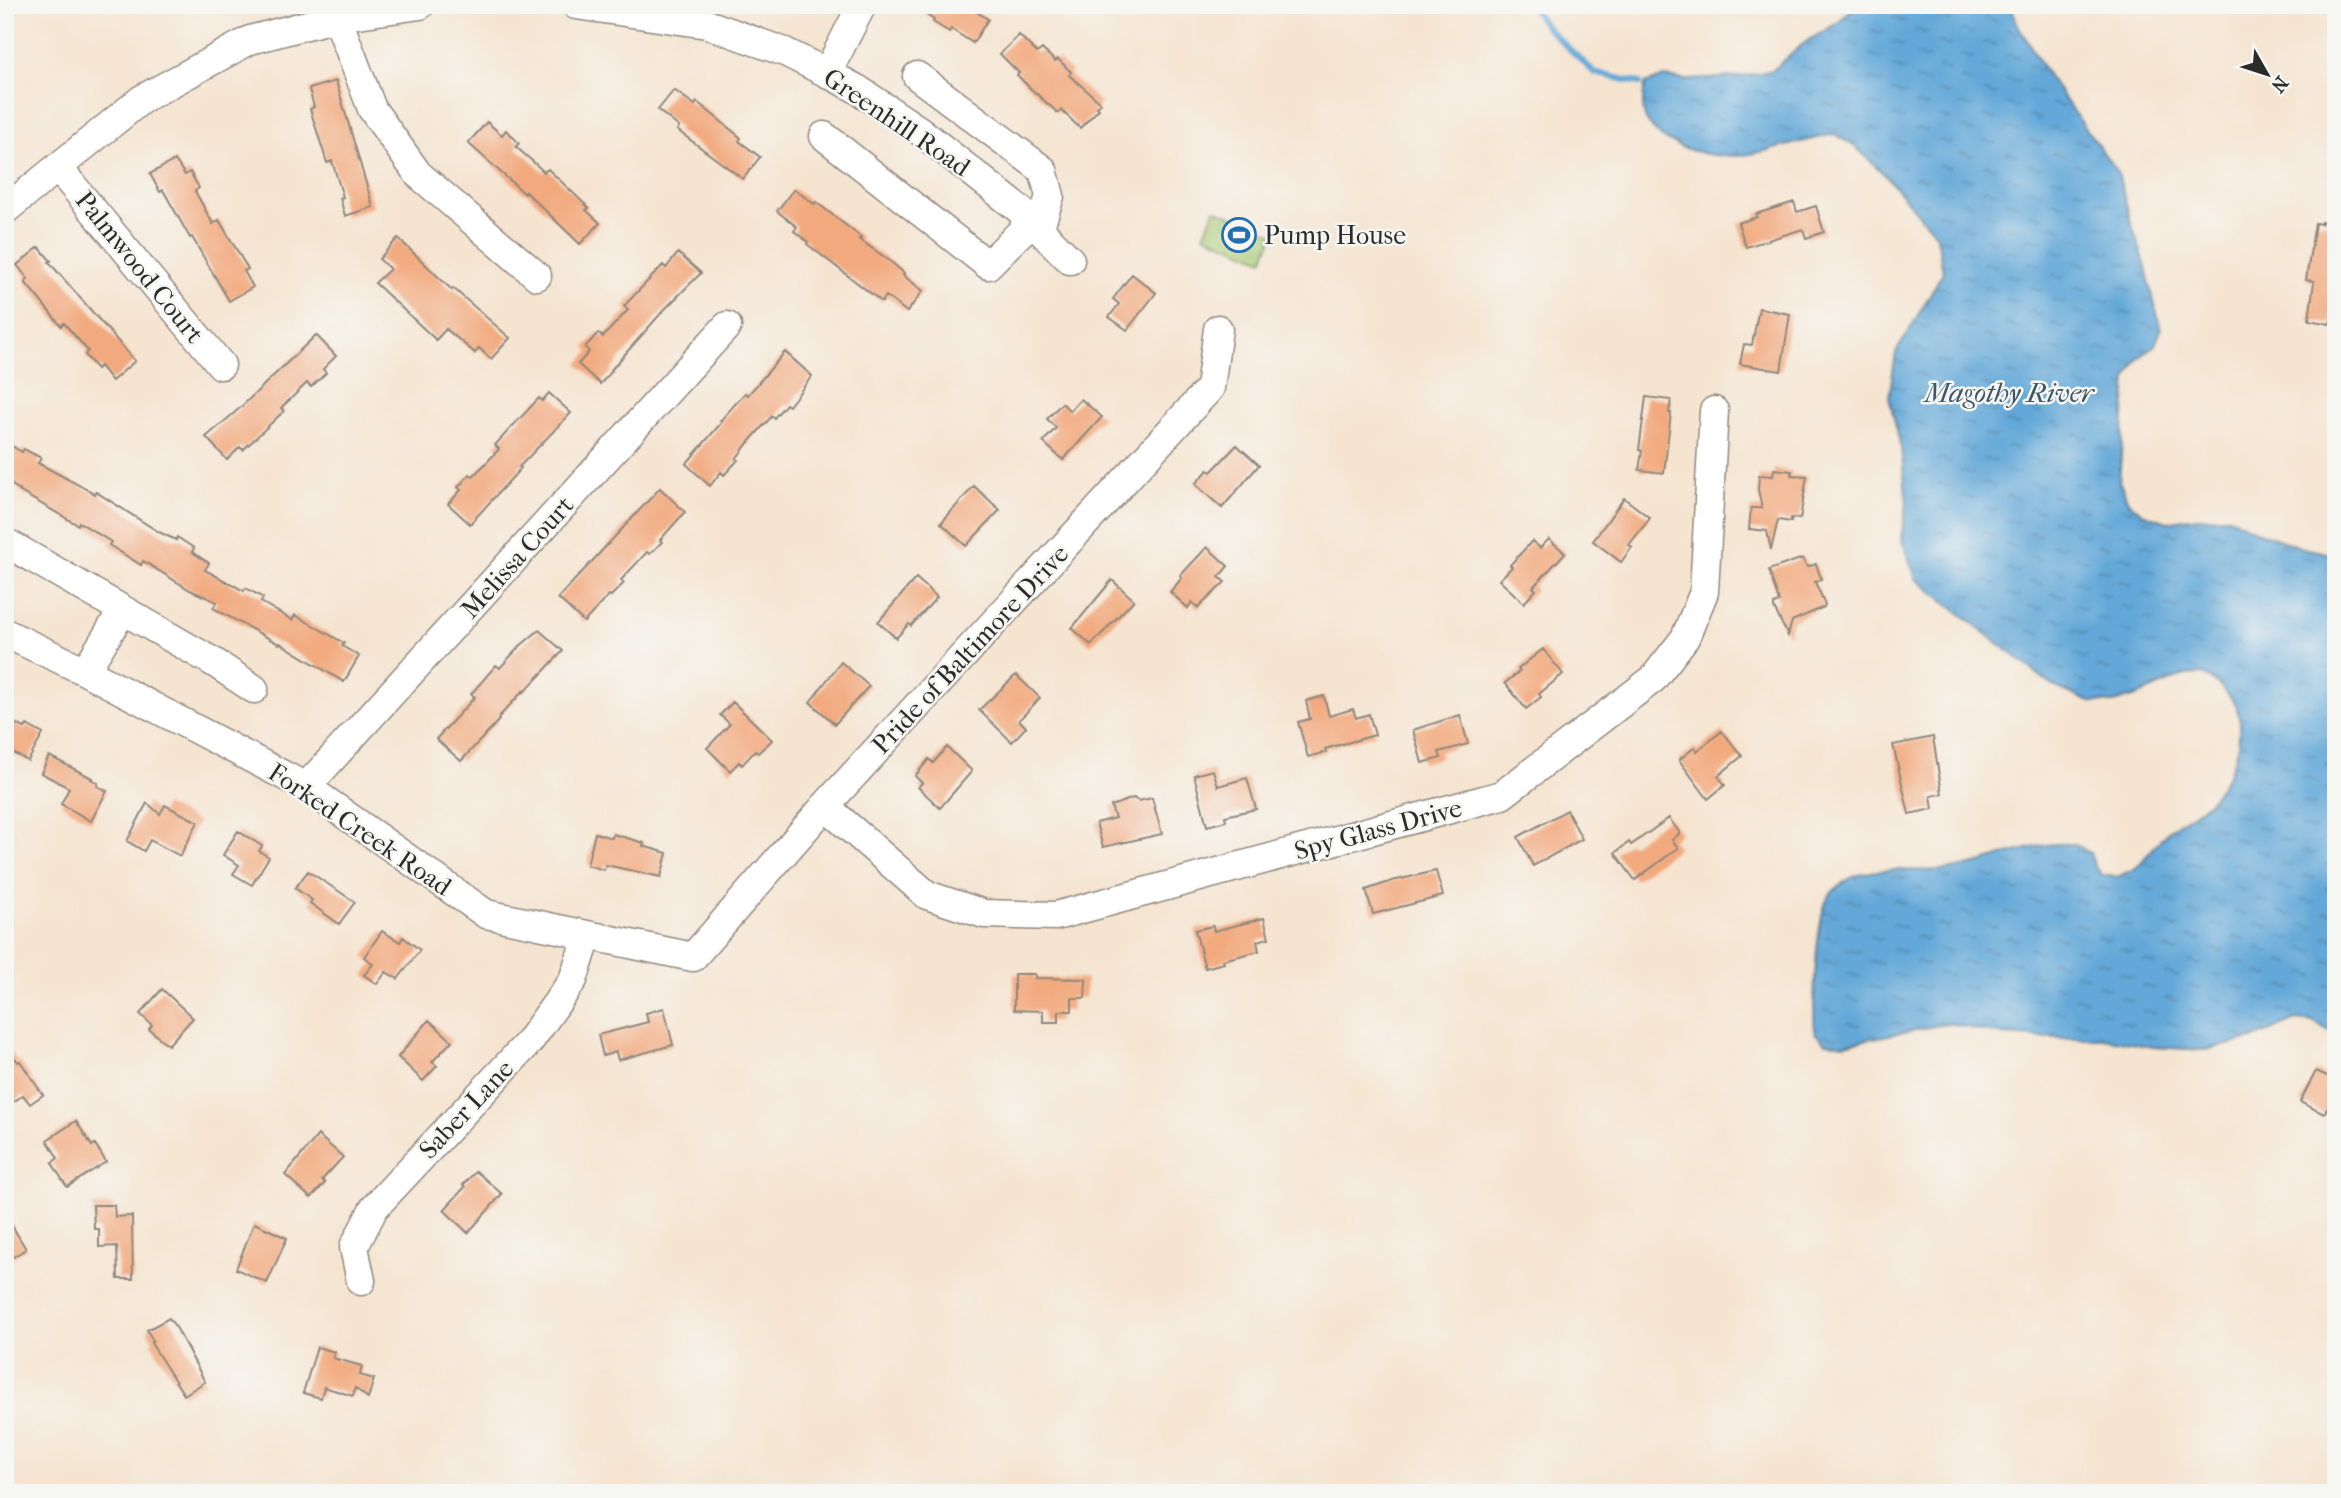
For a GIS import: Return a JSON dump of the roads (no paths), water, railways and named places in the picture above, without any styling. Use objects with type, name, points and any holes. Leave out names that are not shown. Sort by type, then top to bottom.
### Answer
[{"type":"street","points":[[5,210],[59,169],[142,99],[250,40],[337,17],[420,5]]},
{"type":"street","name":"Greenhill Road","points":[[576,5],[710,14],[857,89],[920,131],[988,183],[1070,260]]},
{"type":"street","points":[[827,74],[862,5]]},
{"type":"street","points":[[337,17],[372,109],[418,174],[537,276]]},
{"type":"street","points":[[824,135],[988,265],[1036,226],[1050,196],[1044,170],[917,76]]},
{"type":"street","name":"Palmwood Court","points":[[59,169],[221,365]]},
{"type":"street","name":"Melissa Court","points":[[306,788],[727,326]]},
{"type":"street","name":"Pride of Baltimore Drive","points":[[693,957],[825,806],[1210,388],[1218,329]]},
{"type":"street","name":"Spy Glass Drive","points":[[825,806],[927,895],[984,914],[1056,916],[1502,795],[1653,679],[1685,638],[1704,592],[1714,411]]},
{"type":"street","points":[[5,542],[254,689]]},
{"type":"street","points":[[85,671],[123,610]]},
{"type":"street","name":"Forked Creek Road","points":[[5,633],[85,671],[306,788],[486,914],[693,957]]},
{"type":"street","name":"Saber Lane","points":[[361,1281],[354,1247],[374,1208],[529,1042],[573,980],[587,936]]},
{"type":"water","name":"Magothy River","points":[[1856,5],[2011,5],[2017,23],[2048,76],[2118,173],[2161,330],[2155,345],[2139,358],[2127,378],[2119,481],[2128,501],[2142,513],[2167,522],[2189,518],[2229,517],[2261,533],[2303,548],[2336,555],[2336,1035],[2314,1022],[2296,1020],[2252,1039],[2205,1050],[2153,1047],[2103,1038],[2002,1035],[1949,1023],[1844,1044],[1826,1042],[1815,1033],[1815,983],[1821,922],[1829,896],[1841,884],[1855,876],[1888,870],[1961,868],[2023,850],[2055,844],[2078,846],[2090,853],[2094,865],[2102,875],[2117,877],[2136,868],[2170,829],[2209,802],[2229,774],[2238,748],[2240,721],[2236,705],[2222,687],[2203,674],[2184,675],[2114,703],[2090,702],[2053,686],[1916,579],[1901,537],[1907,504],[1901,448],[1889,397],[1896,353],[1943,272],[1937,236],[1887,177],[1858,149],[1834,134],[1771,150],[1723,156],[1680,146],[1667,140],[1647,121],[1643,108],[1645,84],[1665,77],[1687,80],[1746,76],[1773,70],[1803,44],[1840,21]]},
{"type":"waterway","points":[[1530,5],[1546,27],[1595,73],[1640,83]]},
{"type":"place","name":"Pump House","points":[[1239,235]]}]
